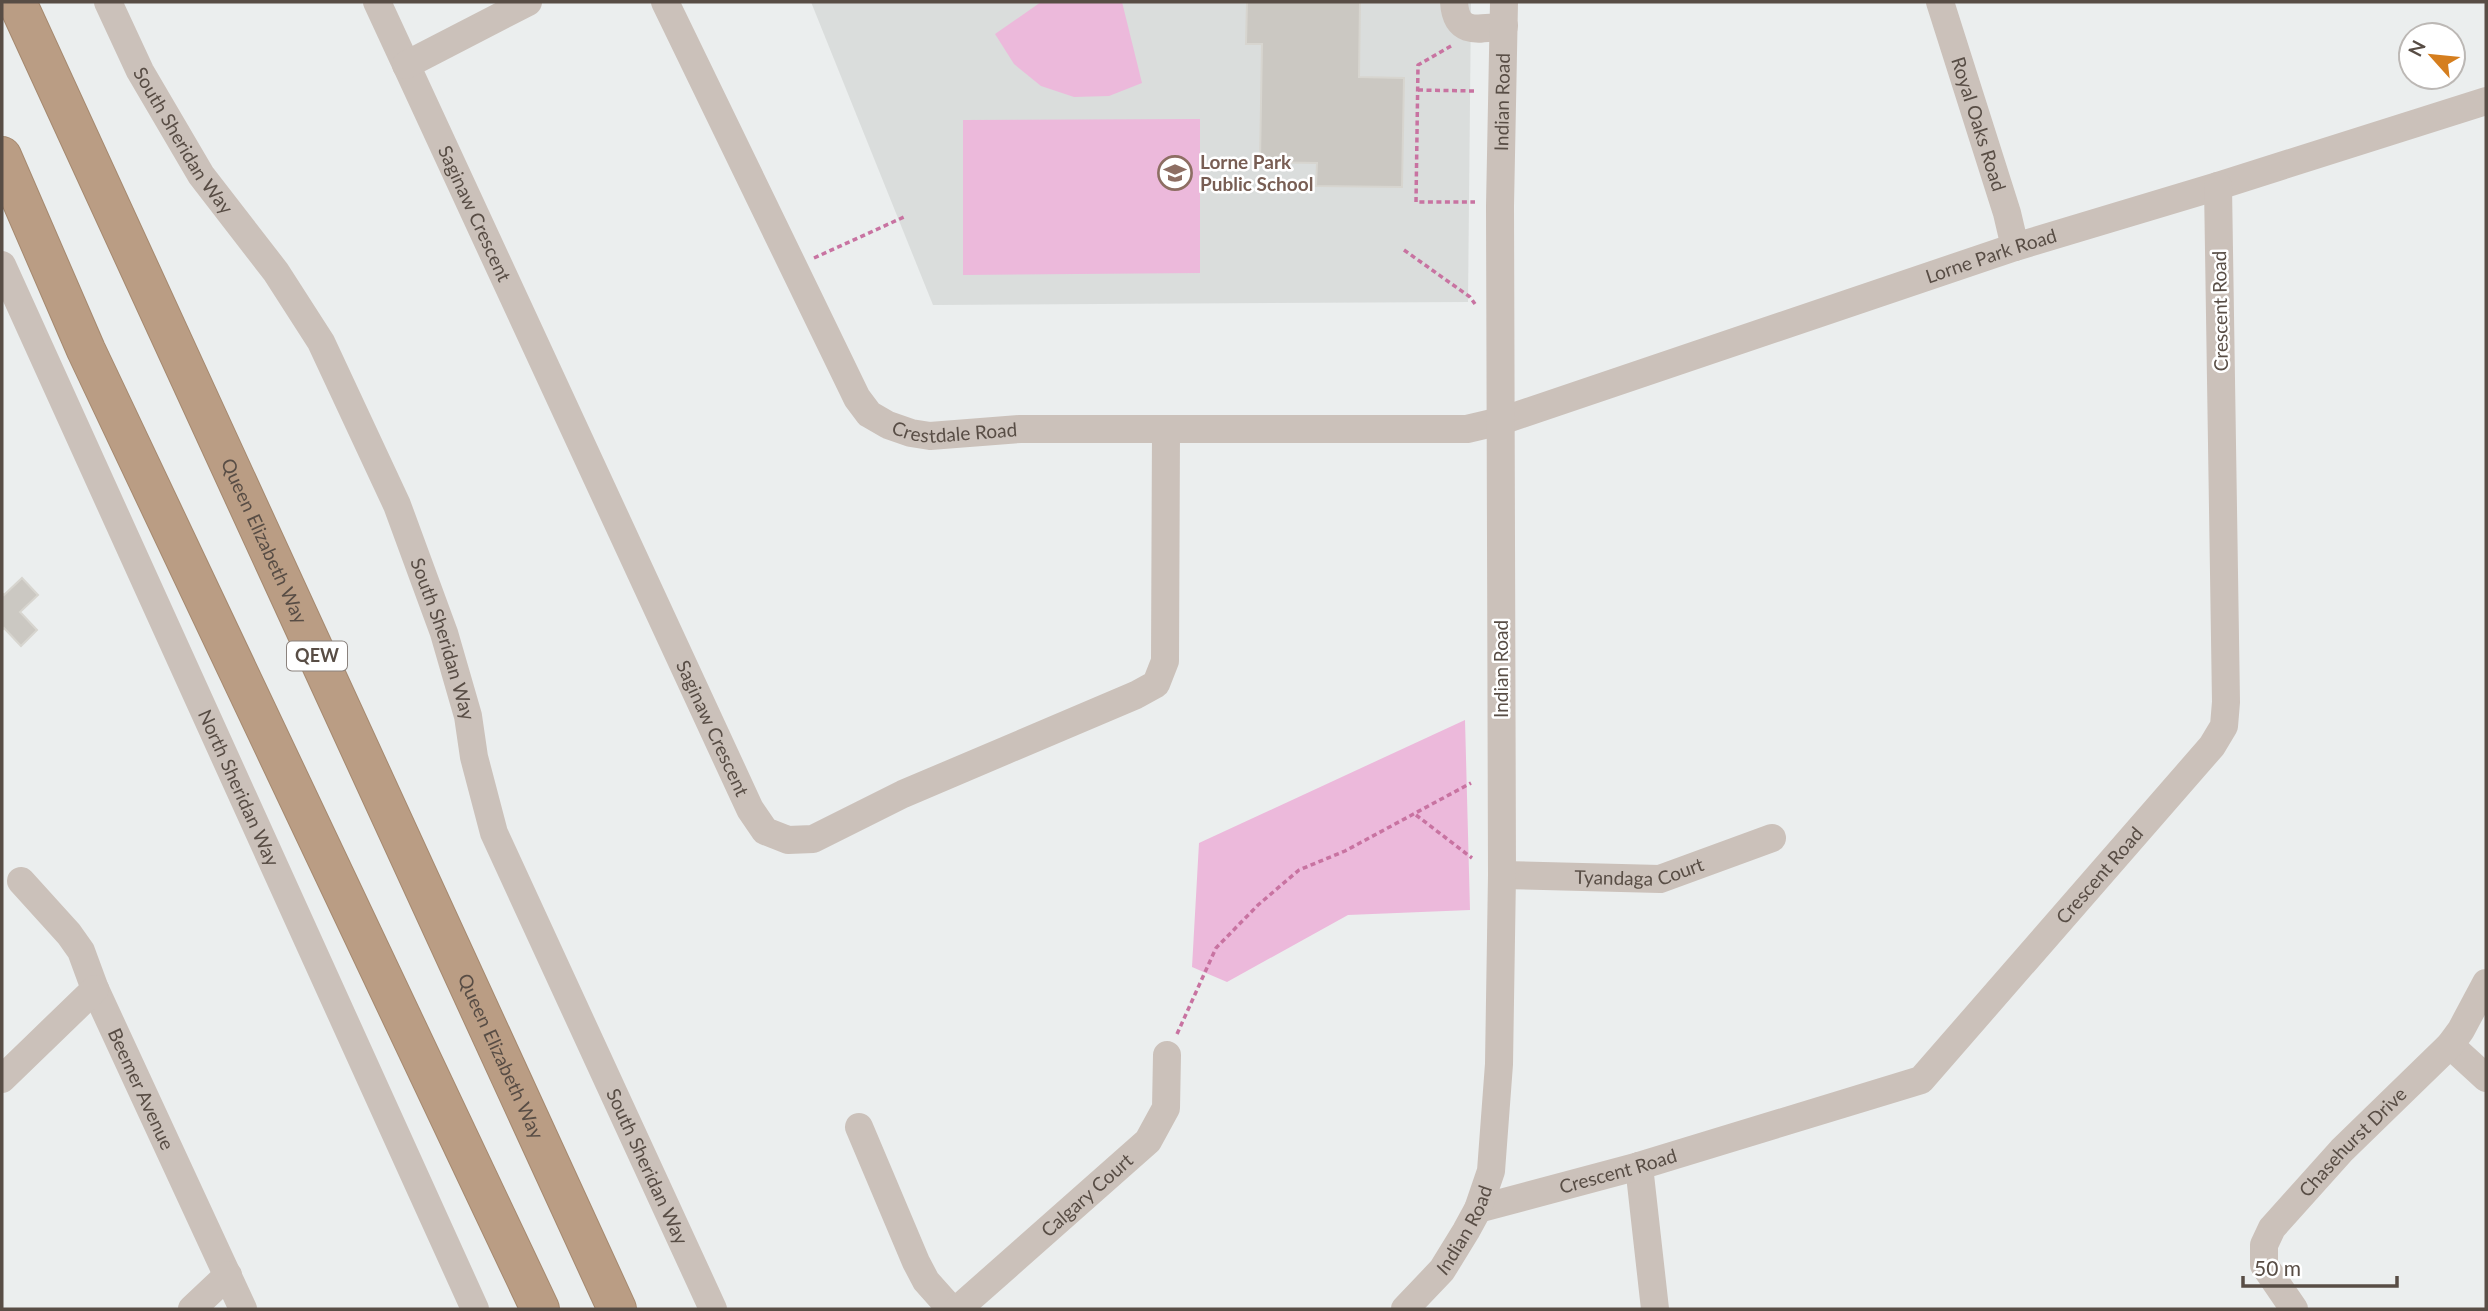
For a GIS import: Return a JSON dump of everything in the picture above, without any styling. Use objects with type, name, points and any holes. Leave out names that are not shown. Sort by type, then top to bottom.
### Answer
[{"type":"highway","name":"Queen Elizabeth Way","points":[[18,2],[617,1309]]},
{"type":"highway","points":[[2,156],[86,350],[540,1309]]},
{"type":"street","name":"South Sheridan Way","points":[[108,2],[139,71],[201,175],[276,272],[321,342],[391,492],[444,633],[468,716],[474,757],[494,833],[713,1309]]},
{"type":"street","name":"Saginaw Crescent","points":[[377,2],[750,809],[765,831],[789,840],[813,839],[904,794],[1156,684],[1165,661],[1166,430]]},
{"type":"street","points":[[406,65],[528,2]]},
{"type":"street","name":"Crestdale Road","points":[[665,2],[857,398],[869,414],[888,425],[930,436],[1020,429],[1467,429],[1501,421]]},
{"type":"street","name":"Royal Oaks Road","points":[[1940,2],[2007,213],[2015,247]]},
{"type":"street","points":[[1454,8],[1464,26],[1475,30],[1504,14]]},
{"type":"street","name":"Indian Road","points":[[1405,1309],[1442,1270],[1478,1209],[1491,1171],[1498,1077],[1502,875],[1500,206],[1504,14]]},
{"type":"street","name":"Lorne Park Road","points":[[1501,421],[2015,247],[2486,101]]},
{"type":"street","name":"Crescent Road","points":[[1478,1209],[1639,1166],[1921,1080],[2212,746],[2224,726],[2226,702],[2218,186]]},
{"type":"street","name":"North Sheridan Way","points":[[2,265],[475,1309]]},
{"type":"street","name":"Tyandaga Court","points":[[1502,875],[1660,879],[1772,838]]},
{"type":"street","name":"Beemer Avenue","points":[[21,881],[81,951],[95,989],[243,1309]]},
{"type":"street","name":"Chasehurst Drive","points":[[2294,1309],[2263,1265],[2264,1245],[2272,1228],[2342,1150],[2450,1045],[2486,983]]},
{"type":"street","points":[[2,1079],[95,989]]},
{"type":"street","points":[[2450,1045],[2486,1078]]},
{"type":"street","name":"Calgary Court","points":[[958,1309],[1149,1141],[1166,1108],[1167,1055]]},
{"type":"street","points":[[859,1127],[916,1262],[926,1281],[951,1309]]},
{"type":"street","points":[[1639,1166],[1655,1309]]},
{"type":"street","points":[[192,1309],[228,1275]]},
{"type":"path","points":[[1454,8],[1450,48],[1418,65],[1416,202],[1475,202]]},
{"type":"path","points":[[1418,90],[1475,91]]},
{"type":"path","points":[[793,268],[904,217]]},
{"type":"path","points":[[1404,250],[1475,304]]},
{"type":"path","points":[[1167,1055],[1216,948],[1258,905],[1299,870],[1345,851],[1471,783]]},
{"type":"path","points":[[1416,815],[1472,858]]},
{"type":"shaded area","name":"Lorne Park Public School","points":[[811,2],[1471,2],[1468,302],[933,305]]},
{"type":"shaded area","points":[[1041,2],[1122,2],[1142,83],[1109,96],[1074,97],[1041,86],[1014,64],[995,34]]},
{"type":"shaded area","points":[[1200,119],[1200,273],[963,275],[963,120]]},
{"type":"shaded area","points":[[1465,720],[1470,910],[1348,915],[1227,982],[1192,967],[1199,843]]},
{"type":"building","points":[[1247,2],[1360,2],[1359,77],[1404,78],[1402,187],[1316,186],[1317,163],[1260,162],[1262,44],[1246,44]]},
{"type":"building","points":[[22,578],[38,595],[20,612],[37,630],[21,646],[4,628],[2,630],[2,593],[4,595]]},
{"type":"place","name":"Lorne Park Public School","points":[[1175,173]]}]
